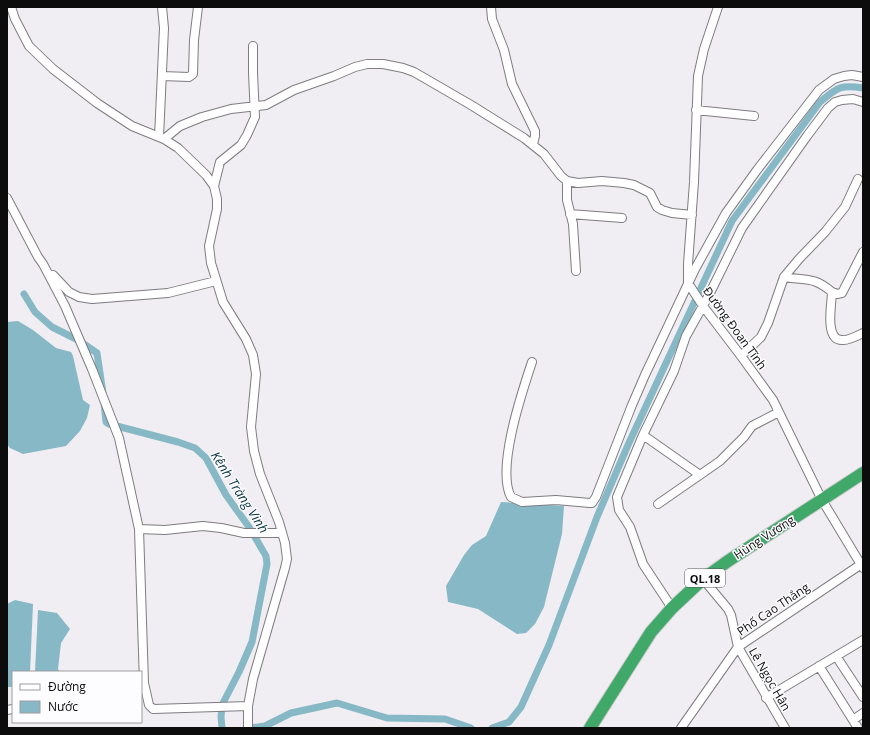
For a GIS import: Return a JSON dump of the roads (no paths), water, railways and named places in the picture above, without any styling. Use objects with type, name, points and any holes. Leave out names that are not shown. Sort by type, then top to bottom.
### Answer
[{"type":"highway","name":"Hùng Vương","points":[[593,727],[651,632],[672,608],[703,580],[734,557],[863,473]]},
{"type":"street","points":[[10,7],[29,46],[52,69],[116,116],[132,126],[162,138],[186,155],[206,175],[214,186],[217,199],[217,209],[209,246],[211,263],[225,306],[246,340],[253,355],[256,374],[251,427],[254,451],[260,474],[282,533],[287,559],[261,646],[248,706],[248,727]]},
{"type":"street","points":[[162,7],[164,28],[162,138]]},
{"type":"street","points":[[162,76],[189,77],[193,74],[194,40],[198,7]]},
{"type":"street","points":[[492,7],[492,19],[504,50],[512,84],[535,131],[533,144]]},
{"type":"street","name":"Đường Đoan Tĩnh","points":[[718,7],[698,76],[692,215],[688,264],[690,286],[773,400],[822,500],[862,565]]},
{"type":"street","points":[[214,186],[220,162],[240,145],[247,135],[255,117],[253,46]]},
{"type":"street","points":[[162,138],[180,126],[202,117],[231,109],[266,105],[294,90],[355,67],[368,64],[383,64],[414,72],[471,105],[533,144],[544,154],[561,176],[567,181],[578,183],[602,181],[624,183],[650,193],[662,210],[672,213],[692,215]]},
{"type":"street","points":[[532,362],[518,406],[508,449],[507,477],[511,498],[522,502],[556,500],[590,503],[596,497],[634,399],[726,213],[757,170],[819,90],[834,79],[844,76],[852,75],[863,77]]},
{"type":"street","points":[[672,608],[642,564],[630,527],[619,510],[617,497],[643,435],[674,371],[686,336],[742,228],[828,108],[835,102],[853,98],[863,102]]},
{"type":"street","points":[[696,110],[754,116]]},
{"type":"street","points":[[741,356],[761,336],[777,300],[780,286],[784,277],[825,232],[845,207],[858,179]]},
{"type":"street","points":[[567,181],[567,200],[573,230],[576,271]]},
{"type":"street","points":[[7,198],[43,264],[57,281],[69,292],[79,297],[92,299],[168,293],[216,282]]},
{"type":"street","points":[[570,214],[622,218]]},
{"type":"street","points":[[784,277],[811,279],[837,294],[842,292],[863,252]]},
{"type":"street","points":[[43,264],[70,318],[94,373],[119,438],[139,529],[144,683],[149,705],[153,709],[248,706]]},
{"type":"street","points":[[832,292],[830,328],[832,335],[836,339],[844,340],[863,333]]},
{"type":"street","points":[[658,504],[727,456],[752,426],[779,412]]},
{"type":"street","points":[[643,435],[700,475]]},
{"type":"street","points":[[139,529],[165,530],[203,526],[244,533],[282,533]]},
{"type":"street","name":"Phố Cao Thắng","points":[[681,728],[738,647],[862,565]]},
{"type":"street","name":"Lê Ngọc Hân","points":[[703,580],[728,609],[731,615],[738,647],[766,698],[785,728]]},
{"type":"street","points":[[766,698],[863,640]]},
{"type":"street","points":[[836,656],[863,697]]},
{"type":"street","points":[[819,666],[858,728]]},
{"type":"street","points":[[853,720],[863,713]]},
{"type":"water","points":[[18,321],[33,330],[56,348],[71,352],[73,356],[83,400],[90,405],[87,418],[80,431],[66,446],[23,454],[10,448],[7,444],[7,322]]},
{"type":"water","points":[[501,502],[564,506],[562,534],[544,607],[535,624],[526,633],[517,634],[478,609],[448,602],[446,586],[464,555],[472,545],[486,536]]},
{"type":"water","points":[[15,600],[33,604],[30,671],[12,671],[12,687],[7,687],[7,604]]},
{"type":"water","points":[[38,610],[57,613],[70,629],[61,643],[58,669],[59,671],[35,671]]},
{"type":"waterway","points":[[492,728],[509,722],[521,707],[549,645],[597,517],[628,445],[732,221],[820,102],[839,88],[863,88]]},
{"type":"waterway","name":"Kênh Tràng Vinh","points":[[24,294],[35,312],[52,327],[78,340],[97,353],[103,393]]},
{"type":"waterway","name":"Kênh Tràng Vinh","points":[[104,403],[106,422],[109,424],[178,442],[195,448],[206,458],[226,495],[249,527],[266,556],[267,564],[252,642],[222,705],[222,728]]},
{"type":"waterway","points":[[250,728],[265,726],[291,713],[337,703],[387,718],[445,719],[471,728]]}]
